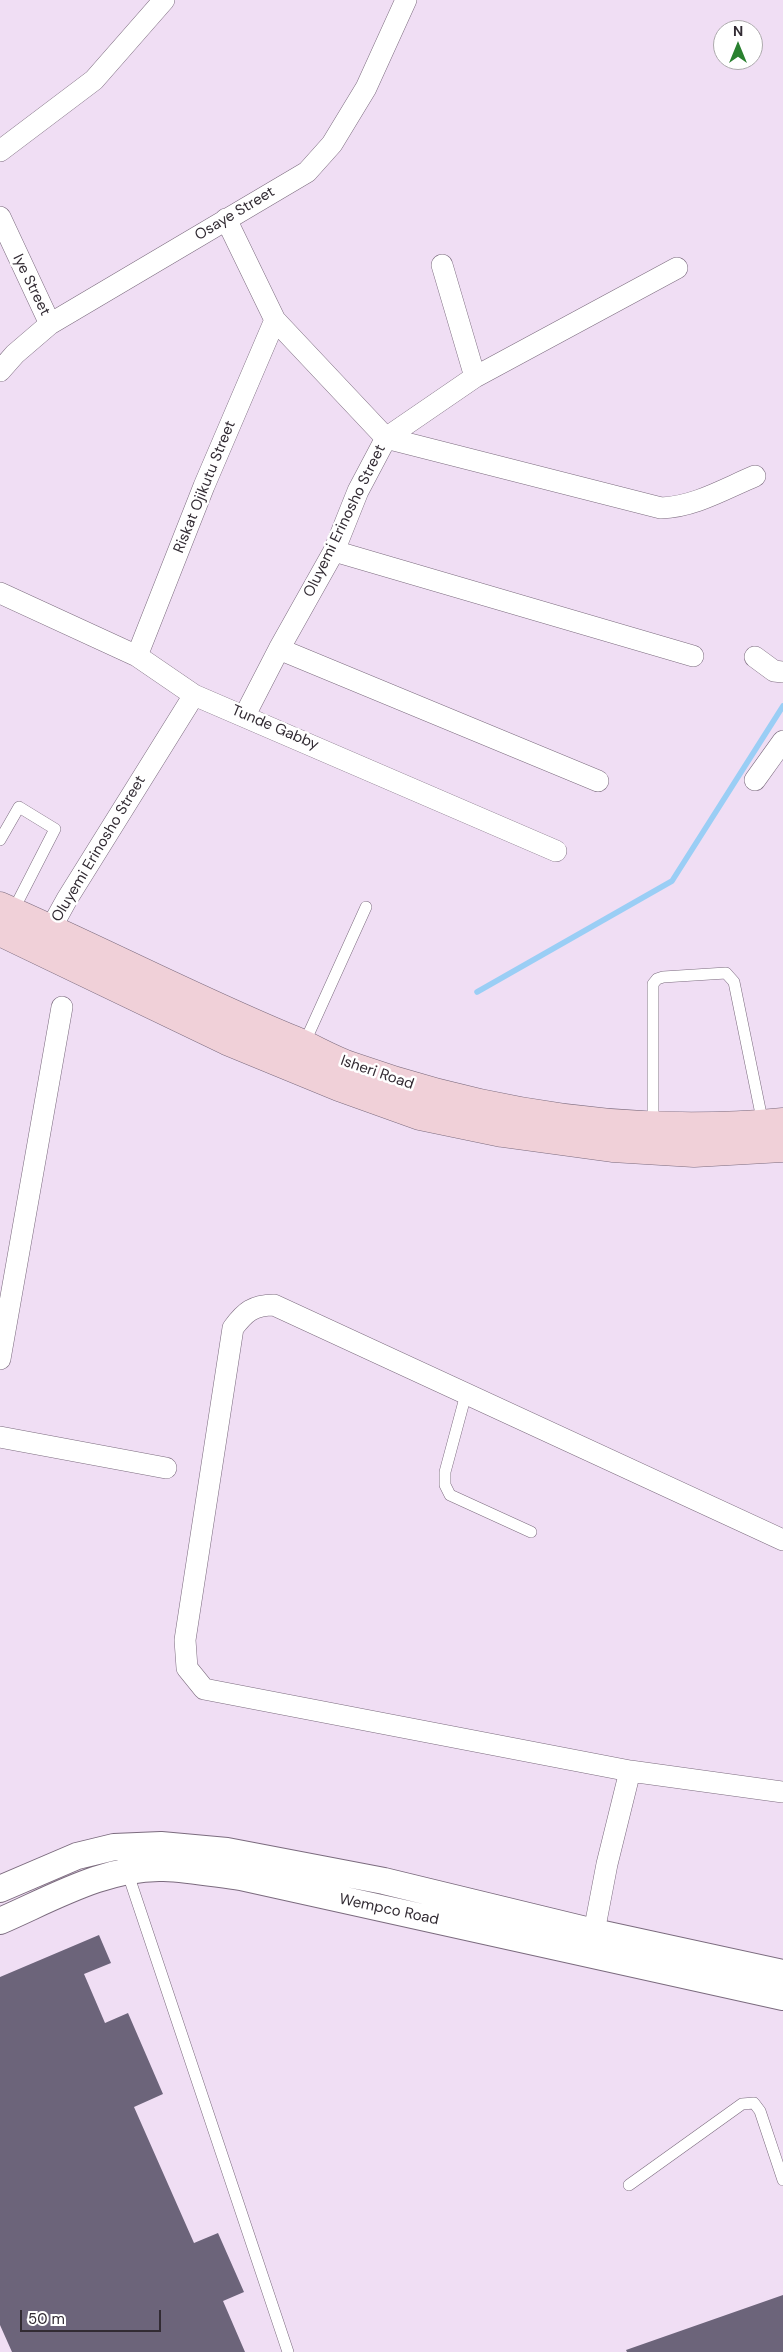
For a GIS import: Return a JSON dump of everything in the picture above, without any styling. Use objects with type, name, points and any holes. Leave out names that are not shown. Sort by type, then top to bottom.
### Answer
[{"type":"main road","name":"Isheri Road","points":[[4,916],[51,928],[236,1016],[304,1044],[348,1065],[429,1092],[498,1107],[577,1120],[653,1126],[773,1123]]},
{"type":"main road","name":"Isheri Road","points":[[4,916],[227,1041],[339,1087],[420,1116],[502,1133],[612,1148],[694,1152],[783,1148]]},
{"type":"street","points":[[0,151],[94,80],[164,0]]},
{"type":"street","name":"Osaye Street","points":[[0,371],[15,354],[50,324],[307,172],[332,144],[366,88],[406,0]]},
{"type":"street","name":"Iye Street","points":[[0,217],[50,324]]},
{"type":"street","points":[[226,219],[275,320],[386,438],[661,508],[676,508],[692,504],[754,476]]},
{"type":"street","points":[[442,265],[476,377]]},
{"type":"street","name":"Oluyemi Erinosho Street","points":[[245,715],[279,649],[334,551],[358,490],[386,438],[476,377],[677,268]]},
{"type":"street","name":"Riskat Ojikutu Street","points":[[137,656],[204,486],[275,320]]},
{"type":"street","points":[[334,551],[693,656]]},
{"type":"street","name":"Tunde Gabby","points":[[0,593],[137,656],[194,695],[245,715],[556,851]]},
{"type":"street","points":[[279,649],[598,781]]},
{"type":"street","points":[[754,657],[774,671],[783,672]]},
{"type":"street","name":"Oluyemi Erinosho Street","points":[[51,928],[67,899],[194,695]]},
{"type":"street","points":[[754,780],[783,741]]},
{"type":"street","points":[[0,1359],[62,1007]]},
{"type":"street","points":[[783,1540],[274,1305],[262,1305],[243,1314],[233,1328],[185,1640],[187,1668],[204,1689],[630,1771],[783,1792]]},
{"type":"street","points":[[0,1438],[166,1468]]},
{"type":"street","points":[[594,1932],[607,1864],[630,1771]]},
{"type":"street","name":"Wempco Road","points":[[0,1889],[77,1856],[114,1847],[160,1845],[227,1851],[384,1881],[594,1932],[783,1972]]},
{"type":"street","name":"Wempco Road","points":[[0,1921],[86,1885],[127,1871],[164,1868],[241,1877],[783,1997]]},
{"type":"street","points":[[379,1907],[384,1881]]},
{"type":"lane","points":[[0,840],[19,807],[55,828],[4,916]]},
{"type":"lane","points":[[304,1044],[366,907]]},
{"type":"lane","points":[[653,1126],[653,984],[657,979],[663,977],[726,973],[734,982],[773,1123]]},
{"type":"lane","points":[[466,1394],[445,1472],[445,1485],[450,1495],[531,1532]]},
{"type":"lane","points":[[127,1871],[288,2352]]},
{"type":"lane","points":[[629,2185],[742,2104],[754,2103],[760,2111],[783,2180]]},
{"type":"building","points":[[99,1935],[111,1963],[84,1974],[105,2023],[128,2013],[163,2094],[134,2107],[194,2243],[218,2233],[244,2292],[223,2301],[245,2352],[12,2352],[0,2325],[0,1977]]},
{"type":"building","points":[[783,2295],[783,2352],[627,2352],[626,2350]]},
{"type":"waterway","points":[[477,992],[672,881],[783,706]]}]
